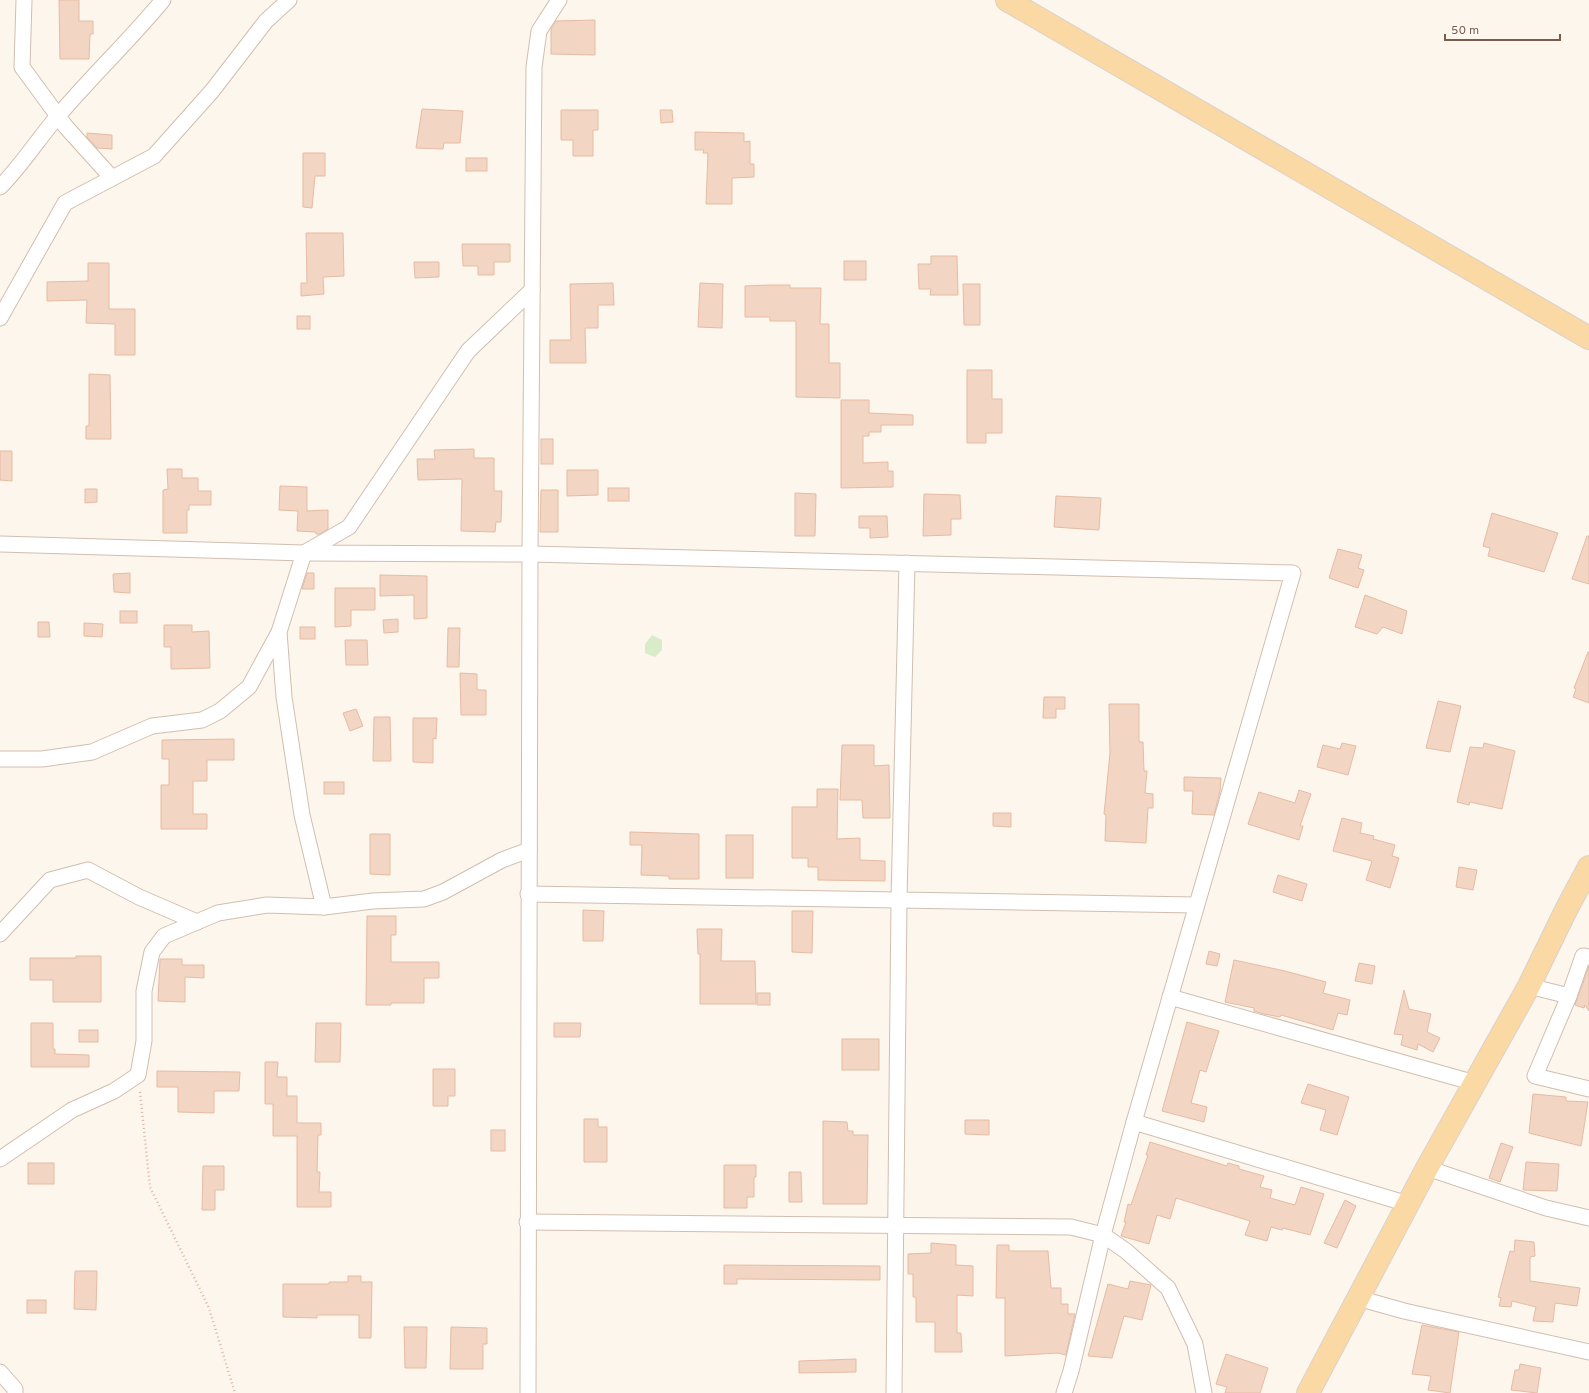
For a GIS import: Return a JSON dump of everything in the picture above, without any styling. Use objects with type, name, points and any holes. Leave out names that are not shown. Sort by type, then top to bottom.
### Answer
[{"type":"main road","points":[[1007,0],[1589,338]]},
{"type":"main road","points":[[1308,1393],[1408,1204],[1529,986],[1589,867]]},
{"type":"street","points":[[24,0],[22,67],[58,116],[112,178]]},
{"type":"street","points":[[0,187],[12,176],[58,116],[136,34],[163,0]]},
{"type":"street","points":[[0,318],[65,203],[154,156],[212,91],[266,21],[289,0]]},
{"type":"street","points":[[528,1393],[528,850],[534,67],[540,31],[559,0]]},
{"type":"street","points":[[0,759],[42,759],[92,752],[152,726],[202,720],[220,711],[249,687],[280,632],[304,553],[349,527],[468,351],[532,290]]},
{"type":"street","points":[[0,544],[304,553],[530,554],[1293,573],[1134,1122],[1103,1235],[1071,1371],[1064,1393]]},
{"type":"street","points":[[894,1393],[899,900],[907,563]]},
{"type":"street","points":[[280,632],[284,697],[302,815],[324,908]]},
{"type":"street","points":[[0,1159],[72,1110],[114,1091],[138,1075],[144,1041],[144,991],[152,952],[164,936],[218,912],[267,905],[324,908],[373,901],[424,899],[443,892],[502,860],[528,850]]},
{"type":"street","points":[[0,934],[50,880],[88,870],[139,897],[197,922]]},
{"type":"street","points":[[528,894],[1196,905]]},
{"type":"street","points":[[1589,957],[1583,956],[1569,996],[1535,1076],[1589,1089]]},
{"type":"street","points":[[1529,986],[1569,996]]},
{"type":"street","points":[[1170,997],[1475,1083]]},
{"type":"street","points":[[1134,1122],[1408,1204]]},
{"type":"street","points":[[1428,1168],[1546,1208],[1589,1218]]},
{"type":"street","points":[[527,1222],[1071,1227],[1103,1235],[1126,1251],[1168,1288],[1195,1344],[1204,1393]]},
{"type":"street","points":[[1358,1298],[1404,1311],[1589,1352]]},
{"type":"street","points":[[0,1372],[15,1389],[14,1393]]},
{"type":"path","points":[[138,1075],[150,1187],[209,1308],[236,1393]]},
{"type":"green space","points":[[652,635],[662,640],[662,650],[655,657],[645,653],[645,644]]},
{"type":"building","points":[[59,0],[79,0],[79,21],[93,21],[93,34],[90,34],[89,59],[60,59]]},
{"type":"building","points":[[595,20],[595,55],[551,54],[551,29],[556,21]]},
{"type":"building","points":[[422,109],[463,111],[460,143],[444,143],[443,149],[416,148]]},
{"type":"building","points":[[561,110],[598,110],[598,130],[593,130],[593,156],[573,156],[573,140],[561,140]]},
{"type":"building","points":[[660,110],[672,110],[673,122],[661,123]]},
{"type":"building","points":[[695,132],[744,133],[744,142],[750,141],[750,164],[754,164],[754,177],[732,178],[732,204],[706,204],[708,153],[703,153],[704,150],[695,150]]},
{"type":"building","points":[[87,133],[112,135],[112,149],[97,148],[87,137]]},
{"type":"building","points":[[303,153],[325,153],[325,176],[315,176],[312,208],[303,207]]},
{"type":"building","points":[[466,158],[487,158],[487,171],[466,171]]},
{"type":"building","points":[[306,233],[343,233],[344,276],[323,277],[324,294],[301,296],[301,283],[307,283]]},
{"type":"building","points":[[462,244],[510,244],[510,262],[494,262],[494,275],[478,275],[478,266],[463,266]]},
{"type":"building","points":[[931,256],[957,256],[958,295],[930,295],[931,289],[919,289],[918,264],[931,264]]},
{"type":"building","points":[[844,261],[866,261],[866,280],[844,280]]},
{"type":"building","points":[[414,262],[439,262],[439,277],[415,278]]},
{"type":"building","points":[[88,263],[109,263],[109,309],[135,309],[135,355],[115,355],[115,324],[86,323],[87,300],[47,301],[47,282],[88,281]]},
{"type":"building","points":[[613,283],[614,305],[598,305],[598,328],[585,328],[586,363],[550,363],[550,340],[571,340],[570,284]]},
{"type":"building","points":[[700,283],[723,284],[722,328],[698,327]]},
{"type":"building","points":[[963,284],[980,284],[980,325],[964,325]]},
{"type":"building","points":[[790,285],[790,288],[821,288],[820,324],[829,324],[829,363],[840,363],[840,398],[796,397],[796,321],[770,321],[770,317],[745,317],[745,286]]},
{"type":"building","points":[[297,316],[310,316],[310,329],[297,329]]},
{"type":"building","points":[[967,370],[992,370],[992,399],[1002,399],[1002,433],[986,433],[986,443],[967,443]]},
{"type":"building","points":[[89,374],[110,375],[111,439],[86,439],[86,426],[89,426]]},
{"type":"building","points":[[841,400],[869,400],[869,413],[913,415],[913,425],[881,425],[881,432],[869,432],[869,436],[863,436],[863,463],[888,462],[888,471],[893,471],[893,487],[841,488]]},
{"type":"building","points":[[541,439],[553,439],[553,464],[541,464]]},
{"type":"building","points":[[474,449],[474,458],[494,458],[494,491],[502,491],[501,522],[496,522],[495,532],[461,531],[462,479],[418,480],[417,459],[435,459],[434,450]]},
{"type":"building","points":[[0,451],[12,451],[12,481],[0,480]]},
{"type":"building","points":[[167,469],[182,469],[182,478],[198,478],[198,491],[211,491],[211,505],[189,505],[189,510],[187,510],[187,533],[163,533],[163,490],[168,489]]},
{"type":"building","points":[[567,470],[598,470],[598,495],[567,496]]},
{"type":"building","points":[[280,486],[307,487],[307,511],[328,510],[328,529],[320,534],[316,534],[316,532],[297,531],[298,511],[279,510]]},
{"type":"building","points":[[608,488],[629,488],[629,501],[608,501]]},
{"type":"building","points":[[85,489],[97,489],[97,502],[85,503]]},
{"type":"building","points":[[541,490],[558,490],[558,532],[540,532]]},
{"type":"building","points":[[795,493],[816,494],[815,536],[795,536]]},
{"type":"building","points":[[924,494],[960,495],[961,519],[951,519],[951,535],[923,536]]},
{"type":"building","points":[[1056,496],[1101,498],[1099,530],[1054,527]]},
{"type":"building","points":[[1492,513],[1558,533],[1544,572],[1488,556],[1490,548],[1483,546]]},
{"type":"building","points":[[859,516],[887,516],[888,537],[870,538],[870,528],[859,528]]},
{"type":"building","points":[[1587,536],[1589,536],[1589,584],[1572,579]]},
{"type":"building","points":[[1338,549],[1362,555],[1358,568],[1364,570],[1358,588],[1329,578]]},
{"type":"building","points":[[130,573],[130,593],[114,592],[113,574]]},
{"type":"building","points":[[307,573],[314,573],[314,589],[302,589]]},
{"type":"building","points":[[380,575],[427,576],[427,618],[414,619],[414,595],[380,596]]},
{"type":"building","points":[[335,588],[375,588],[375,610],[351,610],[351,626],[335,627]]},
{"type":"building","points":[[1365,595],[1407,611],[1402,634],[1383,627],[1377,634],[1355,627]]},
{"type":"building","points":[[120,611],[137,611],[137,623],[120,623]]},
{"type":"building","points":[[398,619],[398,632],[384,633],[383,620]]},
{"type":"building","points":[[38,622],[49,622],[50,637],[38,637]]},
{"type":"building","points":[[84,623],[103,624],[102,637],[84,636]]},
{"type":"building","points":[[164,625],[192,625],[192,632],[209,631],[210,668],[171,669],[171,647],[164,647]]},
{"type":"building","points":[[300,627],[315,627],[315,639],[300,639]]},
{"type":"building","points":[[448,628],[460,628],[459,667],[447,667]]},
{"type":"building","points":[[345,640],[367,640],[368,665],[346,665]]},
{"type":"building","points":[[1588,652],[1589,703],[1573,697],[1576,689],[1574,688]]},
{"type":"building","points":[[460,673],[477,674],[477,690],[486,690],[486,715],[461,715]]},
{"type":"building","points":[[1044,697],[1065,697],[1065,709],[1056,709],[1056,718],[1043,718]]},
{"type":"building","points":[[1438,701],[1461,706],[1450,752],[1426,748]]},
{"type":"building","points":[[1109,704],[1139,704],[1139,742],[1143,742],[1144,771],[1147,771],[1145,793],[1153,794],[1153,808],[1148,808],[1146,843],[1105,841],[1106,815],[1104,814],[1110,753]]},
{"type":"building","points":[[356,709],[363,726],[350,731],[343,713]]},
{"type":"building","points":[[374,717],[390,717],[391,761],[373,761]]},
{"type":"building","points":[[413,718],[437,718],[436,739],[433,738],[433,763],[413,762]]},
{"type":"building","points":[[234,739],[234,760],[207,760],[207,781],[193,781],[193,814],[207,814],[207,829],[161,829],[161,785],[169,785],[169,759],[162,759],[162,740]]},
{"type":"building","points":[[1342,743],[1356,746],[1348,775],[1317,767],[1323,745],[1340,749]]},
{"type":"building","points":[[1484,743],[1515,751],[1502,809],[1470,802],[1469,805],[1457,802],[1470,747],[1483,748]]},
{"type":"building","points":[[842,745],[874,745],[874,766],[889,765],[890,818],[863,818],[862,800],[840,800]]},
{"type":"building","points":[[1184,777],[1221,778],[1220,791],[1214,815],[1192,814],[1193,791],[1184,791]]},
{"type":"building","points":[[324,782],[344,782],[344,794],[324,794]]},
{"type":"building","points":[[817,789],[838,789],[837,839],[860,838],[860,860],[885,861],[885,881],[818,880],[818,867],[808,867],[808,858],[792,858],[792,807],[817,807]]},
{"type":"building","points":[[1299,790],[1311,794],[1300,826],[1303,826],[1299,840],[1248,824],[1259,792],[1295,803]]},
{"type":"building","points":[[993,813],[1011,813],[1011,827],[993,826]]},
{"type":"building","points":[[1342,818],[1362,823],[1360,833],[1374,836],[1373,839],[1395,845],[1392,856],[1399,858],[1390,888],[1366,880],[1372,861],[1333,851]]},
{"type":"building","points":[[630,832],[699,834],[699,879],[669,879],[669,876],[641,875],[642,845],[630,845]]},
{"type":"building","points":[[370,834],[390,834],[390,875],[370,874]]},
{"type":"building","points":[[726,835],[753,835],[753,878],[726,878]]},
{"type":"building","points":[[1459,867],[1477,870],[1473,890],[1456,887]]},
{"type":"building","points":[[1278,875],[1307,884],[1302,901],[1273,892]]},
{"type":"building","points":[[583,910],[604,911],[603,941],[583,941]]},
{"type":"building","points":[[792,911],[813,911],[812,953],[792,952]]},
{"type":"building","points":[[367,916],[396,916],[396,935],[391,935],[391,962],[439,962],[439,978],[424,978],[424,1003],[366,1005]]},
{"type":"building","points":[[697,929],[722,929],[721,961],[755,961],[756,1004],[700,1004],[700,954],[698,954]]},
{"type":"building","points":[[1209,951],[1220,954],[1217,966],[1206,964]]},
{"type":"building","points":[[76,956],[101,956],[101,1002],[53,1002],[53,980],[30,980],[30,958],[76,958]]},
{"type":"building","points":[[160,959],[182,959],[182,965],[204,965],[204,978],[185,977],[185,1002],[158,1001]]},
{"type":"building","points":[[1234,960],[1326,982],[1323,993],[1350,1000],[1347,1015],[1338,1013],[1333,1030],[1281,1015],[1280,1017],[1264,1014],[1254,1011],[1254,1008],[1225,1002]]},
{"type":"building","points":[[1359,963],[1375,966],[1372,984],[1355,981]]},
{"type":"building","points":[[1589,966],[1589,1011],[1585,1005],[1584,1008],[1575,1005]]},
{"type":"building","points":[[1404,990],[1409,1009],[1431,1014],[1427,1032],[1440,1038],[1433,1052],[1418,1044],[1417,1050],[1401,1045],[1403,1035],[1394,1034]]},
{"type":"building","points":[[757,993],[770,993],[770,1005],[757,1005]]},
{"type":"building","points":[[1187,1022],[1219,1031],[1206,1072],[1200,1070],[1191,1103],[1207,1107],[1204,1122],[1162,1111]]},
{"type":"building","points":[[31,1023],[53,1023],[53,1049],[55,1049],[55,1054],[89,1055],[89,1067],[31,1067]]},
{"type":"building","points":[[316,1023],[341,1023],[340,1062],[315,1062]]},
{"type":"building","points":[[554,1023],[581,1023],[580,1037],[554,1037]]},
{"type":"building","points":[[79,1030],[98,1030],[98,1042],[79,1042]]},
{"type":"building","points":[[842,1039],[879,1039],[879,1070],[842,1070]]},
{"type":"building","points":[[265,1062],[278,1062],[277,1077],[287,1077],[287,1096],[297,1096],[297,1123],[321,1123],[321,1135],[318,1135],[317,1172],[320,1172],[319,1192],[331,1192],[331,1207],[297,1207],[297,1136],[273,1136],[273,1104],[265,1104]]},
{"type":"building","points":[[433,1069],[455,1069],[455,1096],[448,1096],[448,1106],[433,1106]]},
{"type":"building","points":[[157,1071],[240,1072],[239,1091],[214,1091],[214,1113],[178,1112],[178,1087],[157,1087]]},
{"type":"building","points":[[1308,1084],[1349,1097],[1337,1135],[1320,1130],[1326,1110],[1301,1103]]},
{"type":"building","points":[[1533,1094],[1566,1097],[1566,1101],[1588,1102],[1581,1146],[1529,1133]]},
{"type":"building","points":[[584,1119],[598,1119],[598,1127],[607,1127],[607,1162],[584,1162]]},
{"type":"building","points":[[965,1120],[989,1120],[989,1135],[965,1134]]},
{"type":"building","points":[[823,1121],[847,1122],[848,1131],[853,1131],[853,1135],[868,1135],[867,1204],[823,1204]]},
{"type":"building","points":[[491,1130],[505,1130],[505,1151],[491,1151]]},
{"type":"building","points":[[1150,1142],[1227,1166],[1228,1163],[1239,1166],[1239,1169],[1264,1176],[1260,1187],[1272,1190],[1270,1198],[1295,1205],[1301,1187],[1324,1194],[1310,1235],[1283,1228],[1282,1230],[1271,1227],[1267,1241],[1245,1235],[1250,1221],[1176,1198],[1170,1219],[1157,1215],[1149,1244],[1121,1236],[1126,1222],[1124,1222],[1128,1204],[1131,1205],[1148,1155],[1146,1155]]},
{"type":"building","points":[[1501,1143],[1513,1147],[1500,1182],[1489,1178]]},
{"type":"building","points":[[1526,1162],[1559,1164],[1557,1191],[1523,1190]]},
{"type":"building","points":[[28,1163],[54,1163],[54,1184],[28,1184]]},
{"type":"building","points":[[724,1165],[756,1165],[756,1177],[754,1177],[754,1197],[747,1197],[747,1208],[724,1208]]},
{"type":"building","points":[[203,1166],[224,1166],[224,1190],[215,1190],[215,1210],[202,1210]]},
{"type":"building","points":[[789,1172],[801,1172],[802,1202],[789,1202]]},
{"type":"building","points":[[1345,1200],[1356,1206],[1337,1248],[1324,1243]]},
{"type":"building","points":[[1515,1240],[1534,1242],[1535,1256],[1530,1257],[1530,1281],[1580,1288],[1577,1306],[1555,1303],[1553,1322],[1533,1321],[1536,1307],[1512,1301],[1511,1307],[1499,1306],[1501,1298],[1498,1297],[1510,1251],[1514,1252]]},
{"type":"building","points":[[931,1243],[956,1245],[956,1265],[973,1266],[973,1296],[957,1295],[957,1333],[961,1333],[962,1352],[935,1352],[935,1322],[916,1322],[916,1297],[913,1297],[913,1274],[908,1274],[908,1254],[931,1253]]},
{"type":"building","points":[[997,1245],[1009,1245],[1009,1251],[1048,1251],[1051,1288],[1061,1288],[1061,1304],[1068,1304],[1068,1314],[1075,1314],[1066,1355],[1058,1353],[1005,1356],[1005,1298],[996,1298]]},
{"type":"building","points":[[724,1265],[880,1266],[880,1280],[737,1279],[737,1284],[724,1284]]},
{"type":"building","points":[[75,1271],[97,1271],[96,1310],[74,1309]]},
{"type":"building","points":[[348,1276],[361,1276],[361,1282],[372,1282],[371,1338],[359,1338],[359,1315],[317,1315],[317,1318],[283,1317],[283,1284],[329,1284],[329,1282],[348,1282]]},
{"type":"building","points":[[1130,1281],[1151,1285],[1142,1320],[1124,1316],[1112,1358],[1088,1356],[1108,1284],[1128,1289]]},
{"type":"building","points":[[27,1300],[46,1300],[46,1313],[27,1313]]},
{"type":"building","points":[[1422,1325],[1459,1332],[1450,1393],[1428,1390],[1431,1376],[1412,1374]]},
{"type":"building","points":[[404,1327],[427,1327],[426,1368],[405,1368]]},
{"type":"building","points":[[451,1327],[487,1328],[487,1344],[483,1344],[483,1369],[450,1369]]},
{"type":"building","points":[[1226,1354],[1268,1368],[1260,1393],[1225,1393],[1227,1387],[1216,1384]]},
{"type":"building","points":[[856,1359],[856,1372],[799,1373],[799,1361]]},
{"type":"building","points":[[1520,1364],[1541,1368],[1537,1393],[1511,1390],[1515,1370],[1519,1370]]}]
